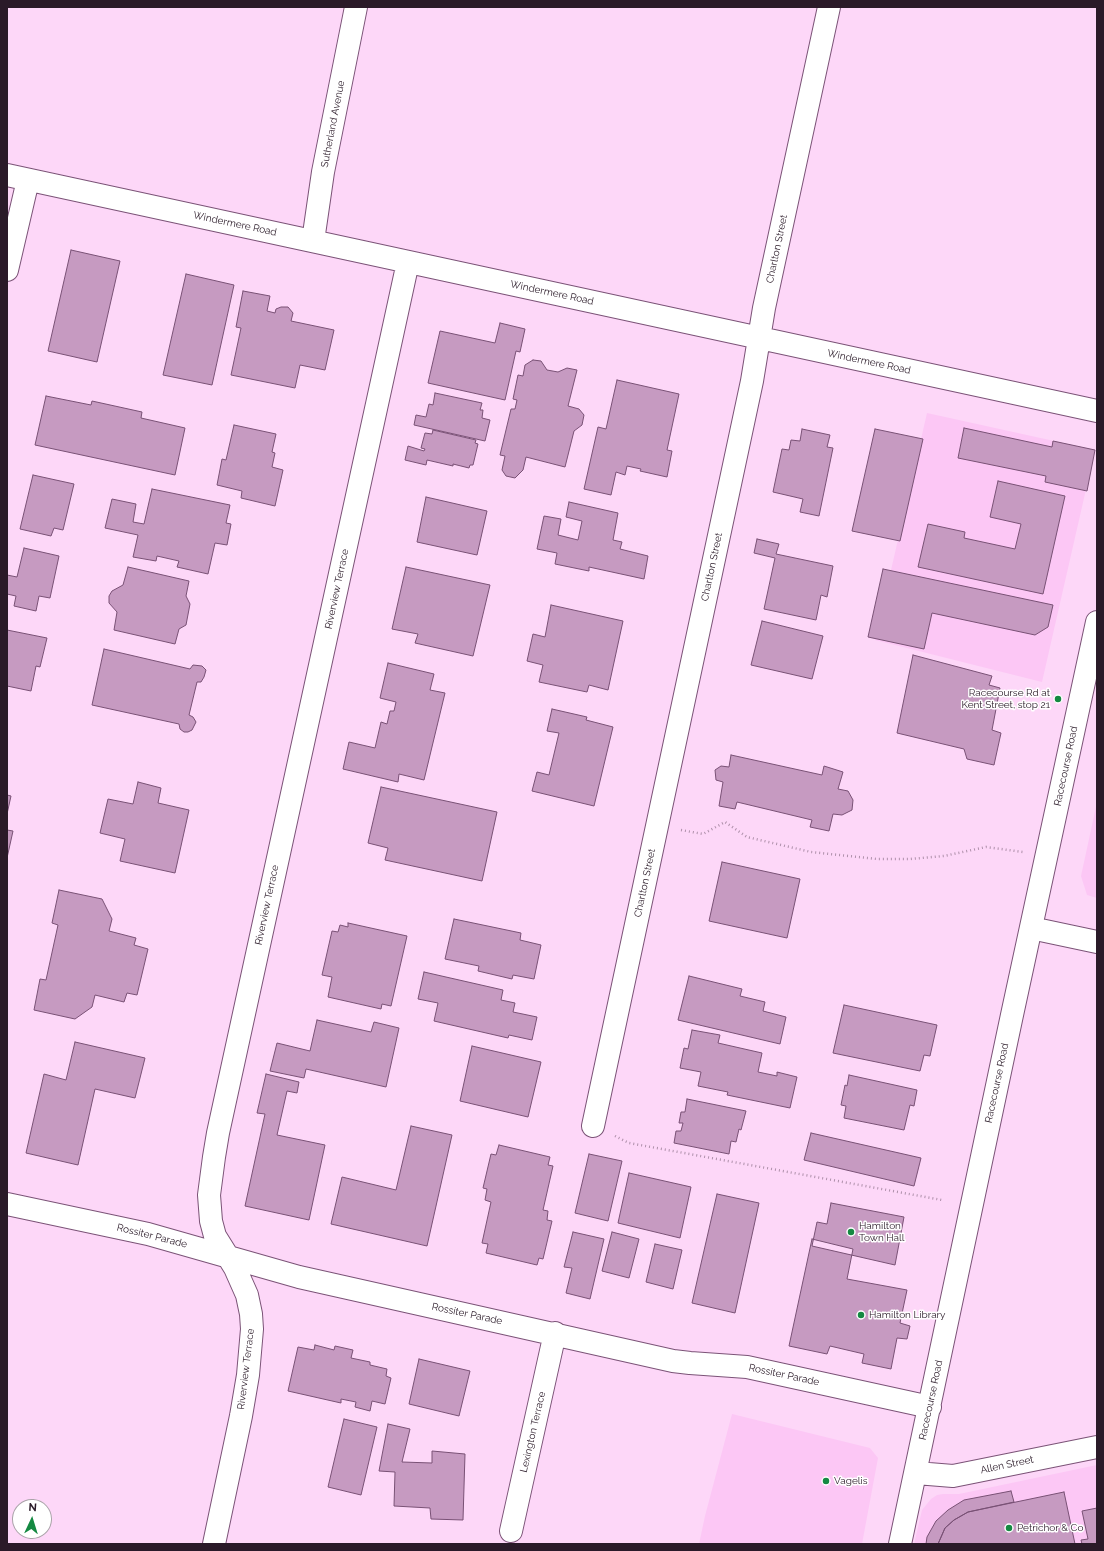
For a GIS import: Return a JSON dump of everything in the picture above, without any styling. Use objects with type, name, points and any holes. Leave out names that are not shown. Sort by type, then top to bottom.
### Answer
[{"type":"street","name":"Sutherland Avenue","points":[[313,241],[323,172],[356,7]]},
{"type":"street","name":"Charlton Street","points":[[593,1126],[749,396],[764,308],[829,7]]},
{"type":"street","name":"Windermere Road","points":[[7,175],[1097,411]]},
{"type":"street","points":[[7,270],[28,180]]},
{"type":"street","name":"Riverview Terrace","points":[[214,1544],[241,1416],[248,1375],[252,1336],[251,1314],[247,1295],[236,1268],[215,1236],[210,1214],[210,1188],[218,1133],[408,262]]},
{"type":"street","name":"Racecourse Road","points":[[900,1544],[1097,622]]},
{"type":"street","points":[[1031,928],[1097,942]]},
{"type":"street","name":"Rossiter Parade","points":[[7,1204],[148,1234],[299,1277],[673,1360],[690,1363],[747,1367],[930,1406]]},
{"type":"street","name":"Lexington Terrace","points":[[510,1531],[555,1333]]},
{"type":"street","name":"Allen Street","points":[[916,1473],[928,1475],[958,1475],[1097,1446]]},
{"type":"path","points":[[657,826],[702,834],[724,822],[747,837],[811,852],[877,860],[944,856],[986,847],[1046,856]]},
{"type":"path","points":[[593,1126],[628,1143],[942,1200]]},
{"type":"shaded area","points":[[927,413],[1095,450],[1042,682],[875,640]]},
{"type":"shaded area","points":[[1097,802],[1097,898],[1087,895],[1081,876]]},
{"type":"shaded area","points":[[732,1414],[870,1448],[878,1458],[862,1544],[699,1544]]},
{"type":"shaded area","points":[[1097,1465],[1097,1544],[914,1544],[922,1510],[931,1499],[937,1495],[959,1494]]},
{"type":"building","points":[[71,250],[120,261],[97,362],[48,351]]},
{"type":"building","points":[[186,274],[234,285],[212,385],[163,375]]},
{"type":"building","points":[[243,291],[270,296],[267,311],[275,313],[276,309],[288,307],[293,313],[291,321],[334,330],[325,370],[300,365],[295,388],[231,375],[241,328],[236,327]]},
{"type":"building","points":[[500,323],[525,329],[520,352],[516,351],[505,400],[428,383],[440,331],[495,343]]},
{"type":"building","points":[[533,360],[541,361],[547,370],[558,372],[567,368],[577,370],[568,406],[579,409],[584,415],[582,425],[574,431],[565,467],[526,457],[523,470],[515,478],[506,476],[502,470],[505,456],[500,455],[511,409],[515,409],[517,400],[513,399],[518,375],[523,376],[525,365]]},
{"type":"building","points":[[617,380],[679,394],[667,450],[672,451],[667,477],[640,471],[641,469],[627,466],[625,475],[616,472],[611,495],[584,489],[598,427],[606,429]]},
{"type":"building","points":[[435,393],[482,403],[480,410],[483,410],[482,418],[490,420],[485,441],[414,425],[416,415],[426,417],[429,404],[433,405]]},
{"type":"building","points":[[46,396],[91,405],[92,401],[142,412],[141,418],[185,428],[175,475],[35,445]]},
{"type":"building","points":[[234,425],[276,434],[272,452],[275,453],[272,467],[283,470],[275,506],[241,498],[242,491],[217,485],[222,459],[226,460]]},
{"type":"building","points":[[964,428],[1052,447],[1053,441],[1095,450],[1087,491],[1045,482],[1046,476],[958,458]]},
{"type":"building","points":[[802,429],[830,435],[827,447],[833,448],[819,516],[800,512],[803,499],[773,492],[782,449],[789,450],[791,440],[800,441]]},
{"type":"building","points":[[875,429],[923,439],[900,541],[852,531]]},
{"type":"building","points":[[433,430],[476,440],[475,443],[478,444],[473,465],[470,465],[469,468],[427,460],[426,465],[405,460],[408,446],[424,451],[425,449],[421,448],[425,433],[432,434]]},
{"type":"building","points":[[33,475],[74,484],[63,530],[54,528],[51,536],[20,529]]},
{"type":"building","points":[[998,481],[1065,496],[1043,594],[918,567],[928,524],[965,532],[964,538],[1015,549],[1021,524],[990,517]]},
{"type":"building","points":[[152,489],[230,505],[226,523],[231,524],[227,545],[215,543],[208,574],[177,567],[179,561],[157,556],[156,561],[133,557],[138,535],[105,528],[112,499],[136,504],[133,522],[144,524]]},
{"type":"building","points":[[426,497],[487,511],[477,555],[417,542]]},
{"type":"building","points":[[569,502],[618,513],[613,540],[622,542],[620,549],[648,556],[644,579],[589,567],[589,571],[555,564],[557,553],[537,549],[544,516],[561,519],[558,535],[578,540],[582,521],[566,517]]},
{"type":"building","points":[[757,539],[779,544],[776,554],[833,566],[827,597],[821,595],[816,620],[764,609],[775,558],[754,553]]},
{"type":"building","points":[[24,548],[59,556],[50,598],[39,596],[36,611],[14,606],[16,596],[7,594],[7,575],[17,577]]},
{"type":"building","points":[[128,567],[189,581],[186,596],[190,604],[186,625],[179,629],[175,644],[114,630],[117,612],[109,603],[109,596],[112,591],[123,585]]},
{"type":"building","points":[[406,567],[490,585],[473,656],[415,643],[418,634],[392,629]]},
{"type":"building","points":[[883,569],[1053,605],[1048,627],[1035,635],[932,613],[924,649],[868,637]]},
{"type":"building","points":[[551,605],[623,621],[608,690],[589,685],[587,692],[539,682],[543,665],[527,661],[533,634],[545,637]]},
{"type":"building","points":[[762,621],[823,636],[812,679],[751,665]]},
{"type":"building","points":[[7,630],[47,638],[40,667],[36,666],[31,691],[7,686]]},
{"type":"building","points":[[104,649],[190,669],[193,665],[202,666],[206,670],[201,682],[197,682],[189,715],[193,717],[196,722],[192,730],[184,732],[180,729],[179,724],[92,705]]},
{"type":"building","points":[[913,655],[992,676],[989,685],[1000,688],[992,730],[1001,733],[994,765],[967,759],[964,749],[897,733]]},
{"type":"building","points":[[388,663],[434,674],[430,690],[445,693],[424,780],[399,774],[398,782],[343,769],[349,742],[375,748],[381,722],[387,724],[390,711],[394,711],[396,702],[380,698]]},
{"type":"building","points":[[552,709],[587,717],[586,720],[613,727],[594,806],[532,791],[537,772],[549,775],[559,733],[547,731]]},
{"type":"building","points":[[731,755],[822,775],[824,766],[843,772],[838,789],[848,791],[853,800],[852,810],[842,815],[833,814],[829,831],[810,827],[812,820],[737,802],[735,809],[719,806],[723,782],[716,780],[715,770],[721,766],[729,767]]},
{"type":"building","points":[[138,782],[161,788],[158,803],[189,810],[175,873],[120,861],[125,839],[100,833],[108,799],[133,804]]},
{"type":"building","points":[[381,787],[497,812],[482,881],[385,860],[388,848],[368,843]]},
{"type":"building","points":[[7,795],[11,796],[7,814]]},
{"type":"building","points":[[7,830],[13,831],[7,858]]},
{"type":"building","points":[[722,862],[800,879],[787,938],[709,921]]},
{"type":"building","points":[[59,890],[102,899],[112,919],[109,931],[136,938],[134,945],[148,949],[137,995],[127,993],[124,1002],[95,995],[92,1007],[75,1019],[34,1010],[40,979],[46,980],[58,925],[52,923]]},
{"type":"building","points":[[454,919],[521,933],[520,940],[541,945],[534,979],[513,975],[512,979],[478,971],[479,966],[445,959]]},
{"type":"building","points":[[348,923],[407,936],[391,1006],[382,1004],[381,1009],[328,997],[332,977],[322,975],[332,931],[338,932],[340,925],[348,927]]},
{"type":"building","points":[[424,972],[503,990],[501,1000],[515,1003],[513,1012],[537,1017],[532,1040],[509,1035],[508,1038],[434,1021],[438,1003],[418,999]]},
{"type":"building","points":[[689,976],[742,989],[740,996],[765,1002],[763,1011],[786,1017],[780,1044],[678,1020]]},
{"type":"building","points":[[844,1005],[937,1025],[930,1056],[924,1055],[920,1071],[833,1053]]},
{"type":"building","points":[[317,1020],[371,1032],[374,1022],[399,1028],[386,1087],[306,1069],[304,1078],[270,1071],[277,1043],[310,1051]]},
{"type":"building","points":[[692,1030],[720,1035],[718,1043],[762,1053],[758,1072],[777,1076],[777,1072],[797,1077],[790,1108],[727,1095],[728,1092],[698,1086],[701,1072],[680,1068],[684,1048],[688,1049]]},
{"type":"building","points":[[75,1042],[145,1058],[135,1098],[95,1089],[78,1165],[26,1153],[44,1074],[66,1080]]},
{"type":"building","points":[[472,1046],[541,1062],[528,1117],[460,1101]]},
{"type":"building","points":[[266,1074],[299,1082],[297,1093],[287,1091],[277,1135],[325,1145],[309,1220],[245,1206],[265,1114],[257,1113]]},
{"type":"building","points":[[849,1075],[917,1090],[914,1106],[910,1105],[904,1130],[844,1118],[846,1106],[841,1105],[845,1085],[847,1086]]},
{"type":"building","points":[[687,1099],[746,1111],[736,1142],[731,1141],[729,1154],[674,1143],[676,1131],[681,1131],[683,1123],[679,1123],[681,1112],[685,1112]]},
{"type":"building","points":[[411,1126],[452,1135],[427,1246],[331,1224],[342,1177],[396,1190]]},
{"type":"building","points":[[811,1133],[921,1158],[914,1186],[804,1160]]},
{"type":"building","points":[[499,1145],[550,1157],[548,1165],[553,1166],[543,1210],[548,1211],[547,1220],[552,1221],[543,1259],[539,1258],[537,1265],[486,1253],[488,1244],[482,1243],[491,1202],[485,1200],[487,1189],[483,1188],[491,1154],[496,1155]]},
{"type":"building","points":[[589,1154],[622,1161],[608,1221],[575,1213]]},
{"type":"building","points":[[629,1173],[691,1187],[680,1238],[618,1223]]},
{"type":"building","points":[[717,1194],[759,1203],[735,1313],[692,1303]]},
{"type":"building","points":[[831,1203],[904,1217],[895,1265],[812,1246],[817,1222],[827,1224]]},
{"type":"building","points":[[573,1232],[604,1239],[590,1299],[566,1293],[572,1268],[564,1267]]},
{"type":"building","points":[[612,1232],[639,1239],[629,1278],[602,1271]]},
{"type":"building","points":[[812,1239],[853,1249],[847,1279],[907,1290],[900,1323],[910,1326],[907,1339],[897,1338],[891,1369],[862,1363],[864,1354],[830,1346],[827,1354],[789,1346]]},
{"type":"building","points":[[655,1244],[682,1250],[673,1289],[646,1282]]},
{"type":"building","points":[[315,1345],[334,1350],[335,1346],[353,1350],[351,1358],[370,1362],[370,1365],[387,1369],[386,1376],[391,1378],[385,1404],[372,1401],[370,1411],[355,1407],[356,1402],[341,1399],[341,1403],[288,1391],[298,1347],[314,1350]]},
{"type":"building","points":[[419,1359],[470,1371],[459,1416],[409,1404]]},
{"type":"building","points":[[344,1419],[377,1427],[361,1495],[328,1487]]},
{"type":"building","points":[[388,1424],[410,1429],[402,1462],[432,1463],[432,1451],[465,1454],[463,1520],[431,1519],[430,1508],[394,1506],[395,1472],[379,1471]]},
{"type":"building","points":[[1011,1491],[1014,1502],[968,1512],[954,1520],[945,1528],[938,1544],[926,1544],[927,1537],[936,1521],[948,1510],[964,1500]]},
{"type":"building","points":[[1064,1492],[1075,1544],[938,1544],[945,1528],[954,1520],[968,1512]]},
{"type":"building","points":[[1097,1508],[1097,1544],[1082,1544],[1081,1540],[1088,1539],[1082,1511]]},
{"type":"place","name":"Racecourse Rd at Kent Street, stop 21","points":[[1058,699]]},
{"type":"place","name":"Hamilton Town Hall","points":[[851,1232]]},
{"type":"place","name":"Hamilton Library","points":[[861,1315]]},
{"type":"place","name":"Vagelis","points":[[826,1481]]},
{"type":"place","name":"Petrichor & Co","points":[[1009,1528]]}]
